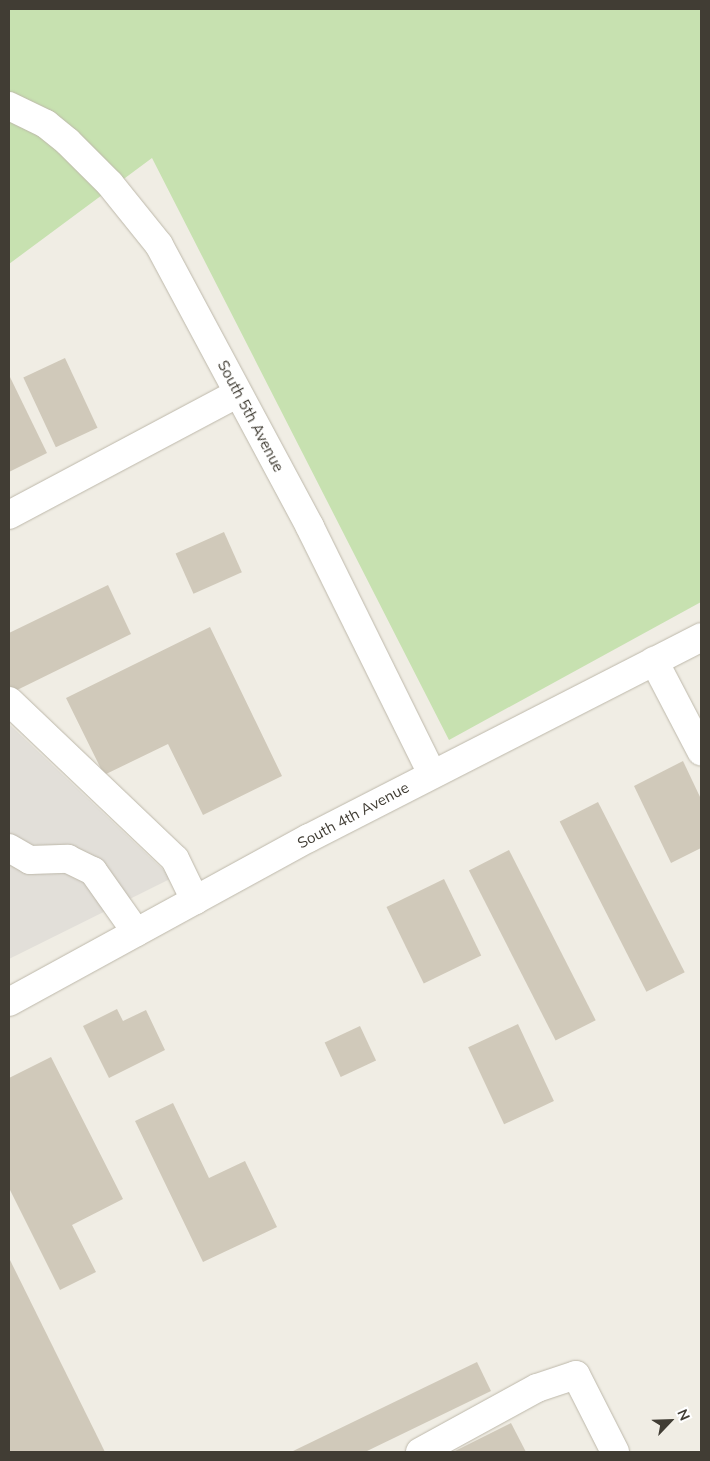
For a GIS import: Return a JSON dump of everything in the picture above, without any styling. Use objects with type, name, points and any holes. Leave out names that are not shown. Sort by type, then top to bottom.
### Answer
[{"type":"street","name":"South 5th Avenue","points":[[9,106],[46,124],[68,142],[110,184],[159,245],[310,527],[432,774]]},
{"type":"street","points":[[9,515],[238,393]]},
{"type":"street","name":"South 4th Avenue","points":[[10,999],[432,774],[701,637]]},
{"type":"street","points":[[654,661],[701,750]]},
{"type":"street","points":[[9,701],[175,859],[195,900]]},
{"type":"street","points":[[9,848],[30,860],[68,859],[92,871],[136,932]]},
{"type":"street","points":[[420,1452],[537,1388],[576,1375],[615,1452]]},
{"type":"shaded area","points":[[9,724],[172,878],[9,959]]},
{"type":"green space","points":[[9,9],[701,9],[701,602],[449,740],[152,158],[9,264]]},
{"type":"building","points":[[65,358],[98,428],[56,447],[23,377]]},
{"type":"building","points":[[9,375],[47,453],[9,472]]},
{"type":"building","points":[[224,532],[242,572],[193,594],[176,554]]},
{"type":"building","points":[[108,585],[131,634],[13,692],[9,684],[9,633]]},
{"type":"building","points":[[210,627],[282,776],[203,815],[168,744],[104,775],[66,698]]},
{"type":"building","points":[[683,761],[701,799],[701,848],[671,863],[634,786]]},
{"type":"building","points":[[598,802],[685,972],[646,992],[560,822]]},
{"type":"building","points":[[509,850],[596,1020],[556,1041],[469,870]]},
{"type":"building","points":[[444,879],[481,955],[424,983],[386,907]]},
{"type":"building","points":[[117,1009],[123,1021],[146,1010],[165,1050],[109,1078],[83,1026]]},
{"type":"building","points":[[518,1024],[554,1101],[504,1124],[468,1047]]},
{"type":"building","points":[[360,1026],[376,1060],[341,1077],[325,1042]]},
{"type":"building","points":[[51,1057],[123,1199],[72,1225],[96,1272],[60,1290],[9,1188],[9,1078]]},
{"type":"building","points":[[173,1103],[209,1178],[245,1161],[277,1227],[203,1262],[135,1121]]},
{"type":"building","points":[[9,1258],[105,1452],[9,1452]]},
{"type":"building","points":[[477,1362],[491,1391],[365,1452],[291,1452]]},
{"type":"building","points":[[511,1423],[526,1452],[453,1452]]}]
